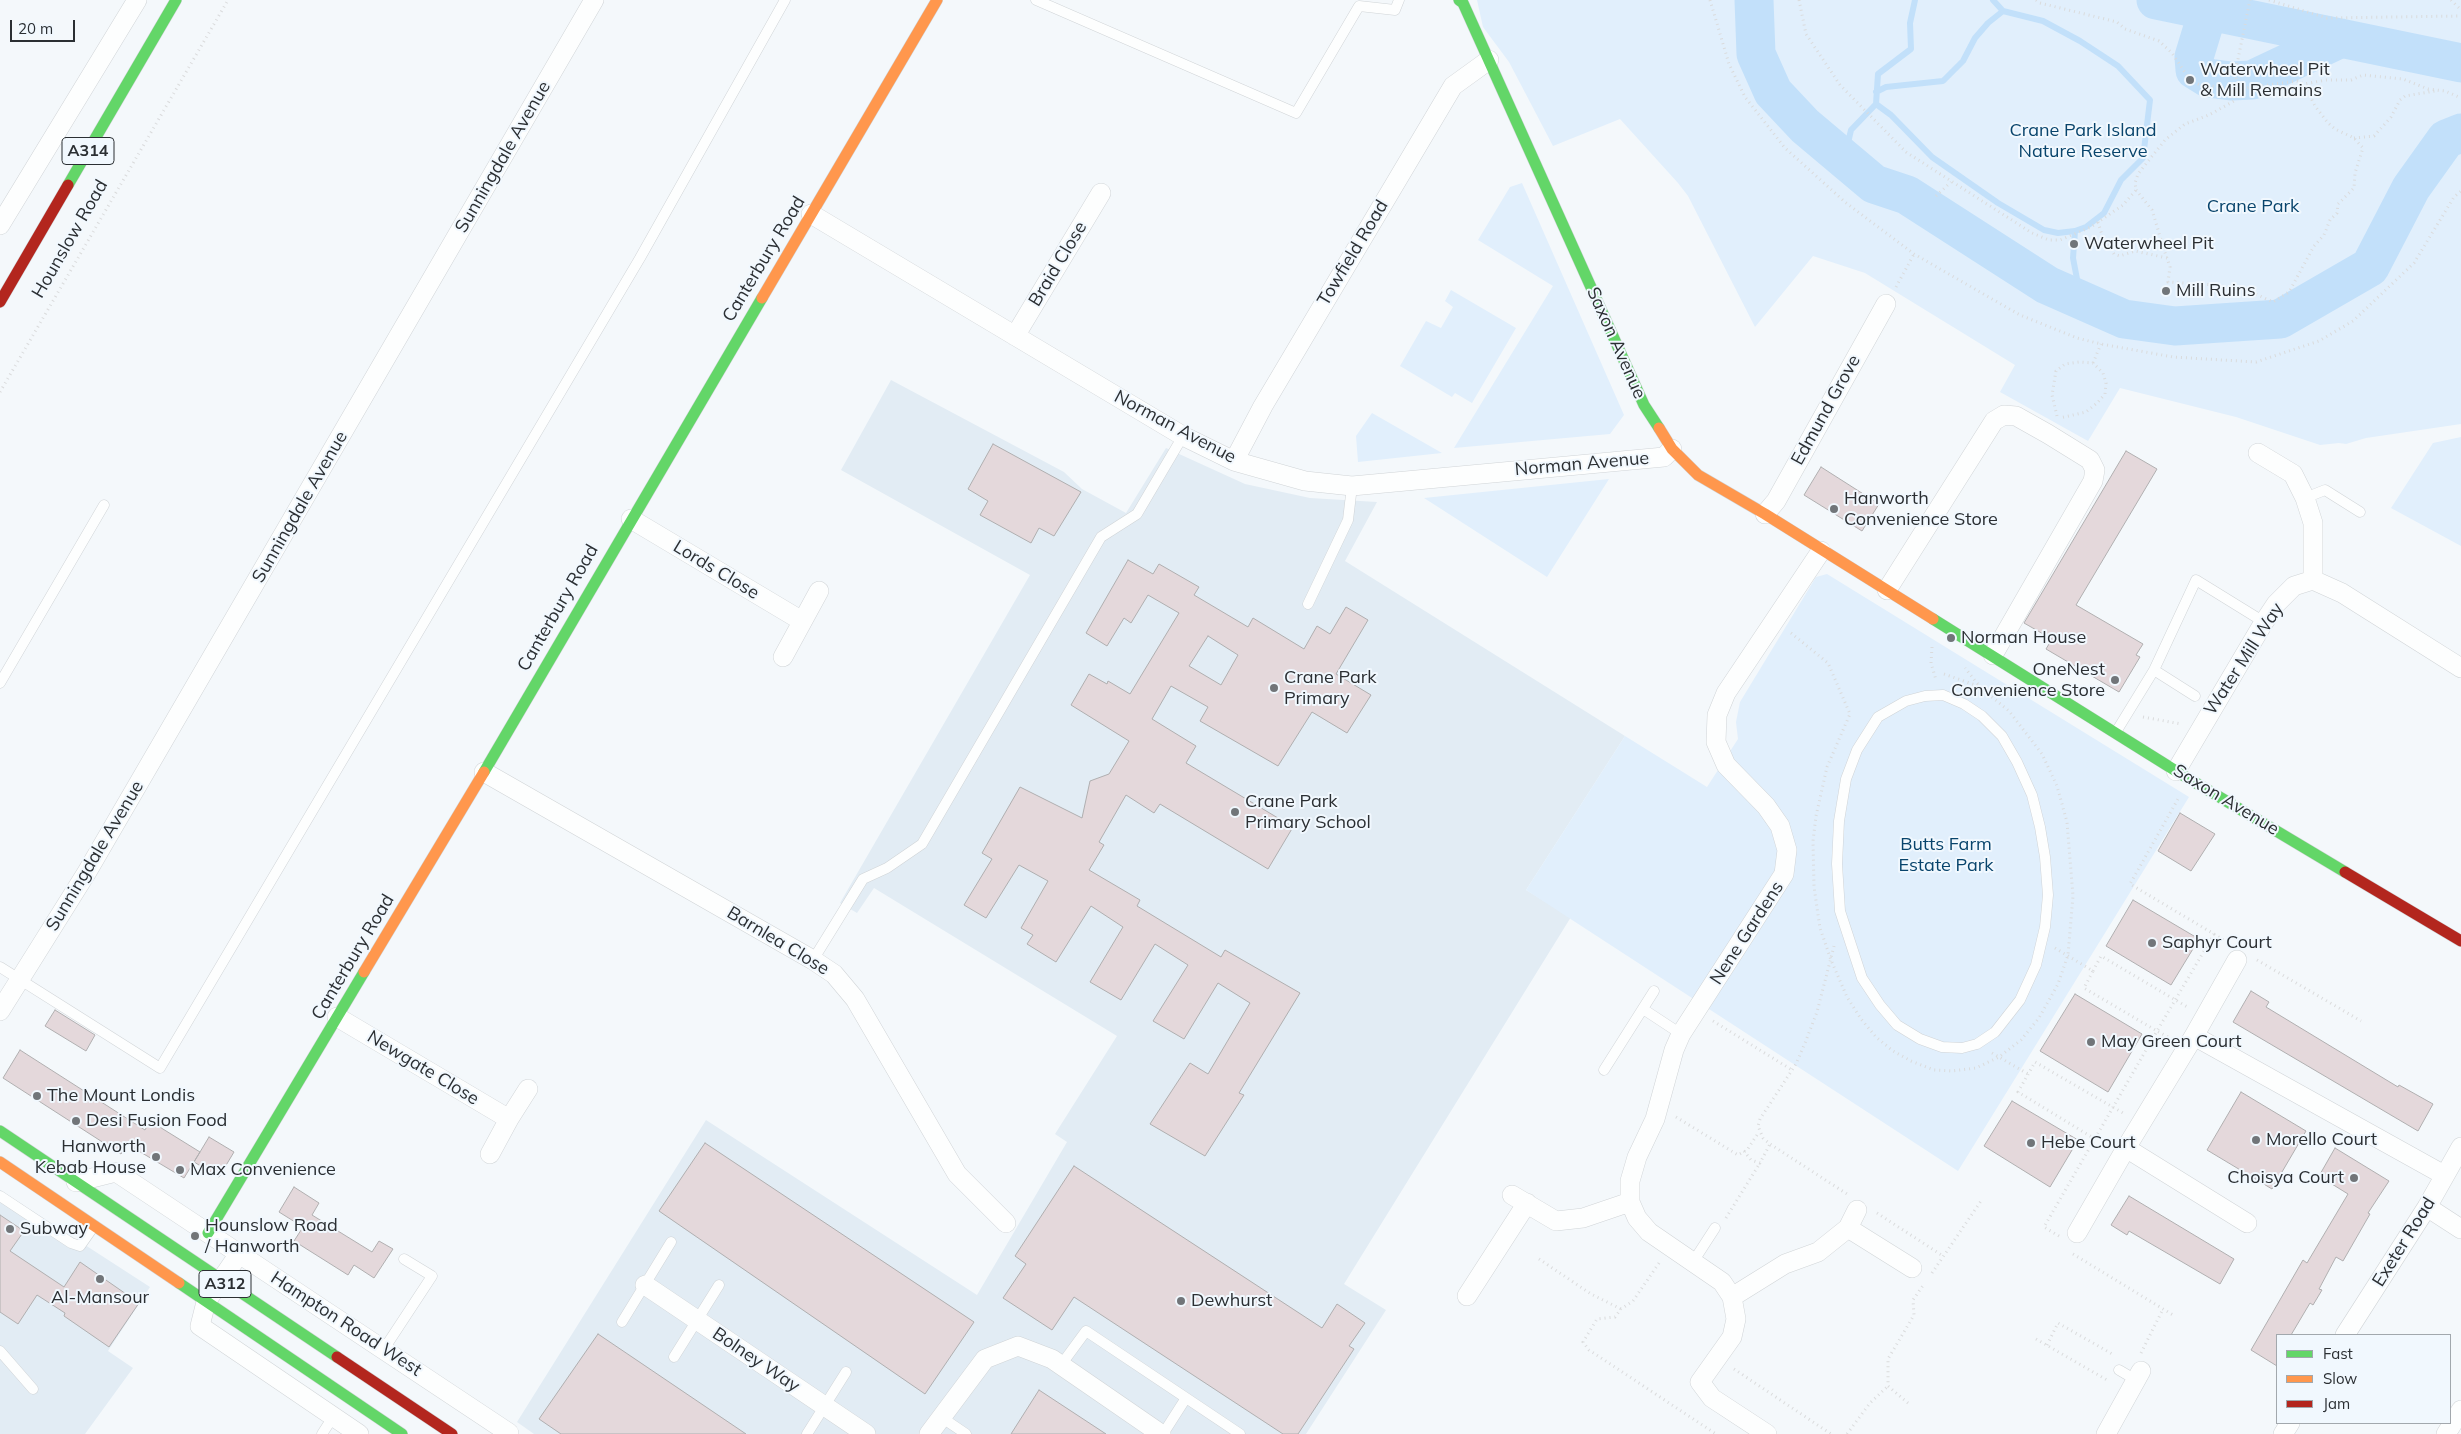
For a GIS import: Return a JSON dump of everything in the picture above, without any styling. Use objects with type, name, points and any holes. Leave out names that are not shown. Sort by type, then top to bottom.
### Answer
[{"type":"street","points":[[0,224],[137,0]]},
{"type":"street","name":"Hounslow Road","points":[[0,302],[176,0]]},
{"type":"street","name":"Sunningdale Avenue","points":[[0,1011],[88,872],[594,0]]},
{"type":"street","name":"Canterbury Road","points":[[208,1233],[484,772],[937,0]]},
{"type":"street","name":"Saxon Avenue","points":[[1459,0],[1463,4],[1490,60],[1644,404],[1672,449],[1698,475],[1765,514],[1993,655],[2183,775],[2461,941]]},
{"type":"street","name":"Towfield Road","points":[[1234,461],[1263,406],[1453,86],[1490,60]]},
{"type":"street","name":"Braid Close","points":[[1015,336],[1101,193]]},
{"type":"street","name":"Norman Avenue","points":[[811,214],[1183,436],[1234,461],[1305,482],[1352,486],[1659,457],[1664,456],[1672,449]]},
{"type":"street","name":"Edmund Grove","points":[[1765,514],[1776,501],[1886,304]]},
{"type":"street","points":[[1887,590],[1994,421],[2004,415],[2016,416],[2048,434],[2090,460],[2095,470],[2093,481],[1993,655]]},
{"type":"street","points":[[2258,453],[2293,474],[2305,498],[2313,523],[2312,580],[2342,593],[2461,668]]},
{"type":"street","name":"Lords Close","points":[[631,519],[802,621]]},
{"type":"street","name":"Nene Gardens","points":[[1630,1202],[1632,1173],[1655,1119],[1674,1050],[1681,1034],[1784,874],[1787,850],[1780,826],[1766,806],[1726,766],[1716,742],[1717,715],[1726,693],[1821,550]]},
{"type":"street","name":"Water Mill Way","points":[[2183,775],[2199,729],[2264,622],[2276,604],[2294,586],[2312,580]]},
{"type":"street","points":[[783,657],[819,591]]},
{"type":"street","name":"Barnlea Close","points":[[484,772],[813,960],[834,974],[855,998],[958,1174],[1006,1223]]},
{"type":"street","points":[[2074,1238],[2242,955]]},
{"type":"street","name":"Newgate Close","points":[[337,1017],[509,1119]]},
{"type":"street","points":[[2191,1042],[2444,1175]]},
{"type":"street","points":[[490,1154],[528,1089]]},
{"type":"street","name":"Hampton Road West","points":[[0,1131],[220,1281],[452,1434]]},
{"type":"street","name":"Exeter Road","points":[[2347,1334],[2427,1207],[2461,1147]]},
{"type":"street","points":[[2126,1148],[2247,1222]]},
{"type":"street","name":"A312","points":[[0,1162],[402,1434]]},
{"type":"street","name":"Hampton Road West","points":[[76,1182],[116,1172],[509,1433]]},
{"type":"street","points":[[1467,1296],[1519,1199],[1556,1222],[1582,1218],[1630,1202],[1637,1218],[1649,1232],[1722,1282],[1732,1297],[1736,1319],[1732,1337],[1700,1382],[1712,1398],[1767,1434]]},
{"type":"street","points":[[1732,1297],[1785,1264],[1818,1252],[1848,1228],[1860,1205]]},
{"type":"street","points":[[2427,1207],[2461,1229]]},
{"type":"street","points":[[1848,1228],[1912,1268]]},
{"type":"street","points":[[240,1254],[206,1302],[200,1326],[359,1434]]},
{"type":"street","name":"Bolney Way","points":[[645,1285],[866,1434]]},
{"type":"street","points":[[929,1434],[985,1359],[1018,1346],[1052,1359],[1162,1434]]},
{"type":"street","points":[[2106,1434],[2135,1382]]},
{"type":"street","points":[[2446,1434],[2461,1410]]},
{"type":"lane","points":[[0,968],[160,1068],[640,258],[785,0]]},
{"type":"lane","points":[[1036,0],[1296,113],[1359,6],[1395,10],[1398,0]]},
{"type":"lane","points":[[813,960],[863,879],[888,868],[922,844],[1101,537],[1137,514],[1183,436]]},
{"type":"lane","points":[[1308,604],[1348,520],[1352,486]]},
{"type":"lane","points":[[2305,498],[2325,490],[2360,512]]},
{"type":"lane","points":[[0,683],[104,505]]},
{"type":"lane","points":[[2115,733],[2154,670],[2196,580],[2264,622]]},
{"type":"lane","points":[[2154,670],[2195,696]]},
{"type":"lane","points":[[1940,695],[1970,708],[1982,716],[2002,736],[2017,762],[2032,796],[2045,856],[2048,895],[2042,940],[2036,964],[2020,1000],[1995,1032],[1976,1044],[1962,1048],[1942,1047],[1920,1039],[1897,1024],[1880,1005],[1862,978],[1840,911],[1837,864],[1839,821],[1846,779],[1857,750],[1878,717],[1906,701],[1925,696],[1940,695]]},
{"type":"lane","points":[[1604,1070],[1654,991]]},
{"type":"lane","points":[[1643,1009],[1681,1034]]},
{"type":"lane","points":[[0,1196],[70,1244],[80,1246],[94,1226]]},
{"type":"lane","points":[[1693,1262],[1715,1228]]},
{"type":"lane","points":[[622,1322],[670,1242]]},
{"type":"lane","points":[[384,1349],[432,1276],[404,1259]]},
{"type":"lane","points":[[674,1357],[719,1285]]},
{"type":"lane","points":[[1061,1365],[1086,1331],[1240,1434]]},
{"type":"lane","points":[[0,1351],[33,1390]]},
{"type":"lane","points":[[2118,1370],[2135,1382]]},
{"type":"lane","points":[[807,1434],[846,1372]]},
{"type":"lane","points":[[1162,1434],[1186,1398]]},
{"type":"lane","points":[[322,1434],[333,1416]]},
{"type":"lane","points":[[942,1417],[966,1434]]},
{"type":"path","name":"Hounslow Road","points":[[0,392],[228,0]]},
{"type":"path","points":[[1710,0],[1729,64],[1745,97],[1785,148],[1845,202],[1914,254],[2020,315],[2077,338],[2173,357],[2256,362],[2319,341],[2353,321],[2414,263],[2454,197],[2461,191]]},
{"type":"path","points":[[1799,0],[1806,34],[1840,85],[1870,117],[1906,152],[2032,232],[2049,240],[2060,240],[2082,232],[2123,206],[2136,190]]},
{"type":"path","points":[[2036,0],[2040,3],[2117,22],[2125,30],[2159,41],[2172,53],[2190,80],[2200,85],[2239,87],[2297,81],[2304,84],[2326,80],[2351,80],[2363,75],[2403,79],[2461,98]]},
{"type":"path","points":[[2250,0],[2235,74],[2239,87],[2234,101],[2209,115],[2185,124],[2165,140],[2138,174],[2135,183],[2136,190],[2152,210],[2163,252],[2170,267],[2168,282],[2215,285],[2247,290],[2272,302],[2289,292],[2314,246],[2324,236],[2330,220],[2337,213],[2338,204],[2354,188],[2354,173],[2363,148],[2354,138],[2335,129],[2328,123],[2315,106],[2304,84]]},
{"type":"path","points":[[2269,0],[2327,18],[2461,16]]},
{"type":"path","points":[[2452,0],[2461,10]]},
{"type":"path","points":[[2354,138],[2374,136],[2391,117],[2400,100],[2405,96],[2436,90]]},
{"type":"path","points":[[1936,196],[1952,182]]},
{"type":"path","points":[[2098,222],[2102,236],[2114,254],[2120,256],[2136,251],[2167,258]]},
{"type":"path","points":[[1886,304],[1914,254]]},
{"type":"path","points":[[2094,363],[2101,344]]},
{"type":"path","points":[[2094,363],[2103,373],[2106,383],[2104,394],[2097,404],[2086,412],[2058,419],[2052,395],[2056,371],[2065,364],[2094,363]]},
{"type":"path","points":[[1790,632],[1828,662],[1850,714],[1827,767],[1816,816],[1813,841],[1814,887],[1820,928],[1831,960],[1847,997],[1861,1019],[1893,1051],[1934,1070],[1952,1071],[1976,1068],[1999,1057],[2021,1040],[2039,1018],[2058,984],[2068,955],[2073,896],[2067,822],[2057,786],[2042,754],[2009,711],[1981,688],[1967,672],[1961,660]]},
{"type":"path","points":[[1932,643],[1931,663],[1940,695]]},
{"type":"path","points":[[1944,674],[1981,688]]},
{"type":"path","points":[[2129,711],[2136,716],[2188,724],[2199,729]]},
{"type":"path","points":[[2183,775],[2130,884],[2214,934],[2242,955],[2361,1021]]},
{"type":"path","points":[[1673,1116],[1738,1155],[1744,1151],[1759,1132],[1760,1119],[1792,1070],[1817,1012],[1831,960],[1840,911]]},
{"type":"path","points":[[2173,1315],[2069,1252],[2074,1238],[2044,1227],[2214,934]]},
{"type":"path","points":[[2042,940],[2093,971]]},
{"type":"path","points":[[2191,1042],[2157,1031],[2084,988],[2101,956],[2205,1017]]},
{"type":"path","points":[[1704,1016],[1792,1070]]},
{"type":"path","points":[[1976,1044],[2028,1074]]},
{"type":"path","points":[[2095,1139],[2018,1092],[2036,1062],[2141,1123]]},
{"type":"path","points":[[1759,1132],[1770,1144],[1860,1205],[1943,1256]]},
{"type":"path","points":[[1715,1228],[1729,1215],[1770,1144]]},
{"type":"path","points":[[1744,1151],[1751,1160],[1760,1163]]},
{"type":"path","points":[[1847,1434],[1870,1403],[1888,1386],[1888,1360],[1914,1315],[1913,1300],[1981,1201]]},
{"type":"path","points":[[1671,1246],[1633,1301],[1621,1309],[1615,1317],[1597,1319],[1583,1342],[1589,1350],[1716,1434]]},
{"type":"path","points":[[1539,1259],[1591,1294],[1621,1309]]},
{"type":"path","points":[[2135,1382],[2141,1351],[2163,1309]]},
{"type":"path","points":[[2047,1345],[2058,1323],[2135,1382]]},
{"type":"path","points":[[2036,1339],[2135,1382]]},
{"type":"path","points":[[1717,1358],[1831,1434]]},
{"type":"path","points":[[1888,1386],[1908,1403]]},
{"type":"shaded area","name":"Crane Park Primary School","points":[[891,380],[1064,472],[1082,489],[1126,513],[1166,448],[1245,484],[1310,498],[1377,502],[1345,561],[1625,736],[1526,890],[1571,917],[1344,1284],[1386,1310],[1306,1434],[534,1434],[517,1422],[706,1120],[977,1295],[1067,1142],[1055,1134],[1117,1036],[874,888],[857,913],[840,903],[1030,575],[841,470]]},
{"type":"shaded area","points":[[0,1190],[150,1287],[108,1351],[133,1368],[85,1434],[0,1434]]},
{"type":"green space","name":"Crane Park","points":[[1477,0],[2461,0],[2461,424],[2366,438],[2346,444],[2320,445],[2236,417],[2120,388],[2088,441],[2000,392],[2015,365],[1865,273],[1813,256],[1755,327],[1688,196],[1620,119],[1553,146],[1509,62],[1483,27]]},
{"type":"green space","points":[[1522,183],[1624,415],[1610,434],[1454,448],[1553,286],[1478,240],[1510,187]]},
{"type":"green space","points":[[1451,290],[1516,328],[1472,403],[1455,393],[1452,397],[1400,366],[1426,321],[1441,328],[1453,307],[1445,301]]},
{"type":"green space","points":[[1372,413],[1442,453],[1358,462],[1356,436]]},
{"type":"green space","points":[[2461,437],[2461,546],[2391,508],[2433,443]]},
{"type":"green space","points":[[1609,479],[1547,577],[1424,498]]},
{"type":"green space","name":"Butts Farm Estate Park","points":[[1827,574],[2189,797],[1958,1171],[1526,890],[1625,736],[1707,787],[1738,739],[1736,722],[1740,702],[1816,577]]},
{"type":"building","points":[[993,444],[1081,492],[1054,536],[1039,528],[1031,543],[980,515],[988,501],[968,489]]},
{"type":"building","points":[[2126,451],[2157,469],[2076,605],[2143,644],[2136,655],[2140,657],[2119,692],[2046,649],[2052,639],[2024,623]]},
{"type":"building","points":[[1821,467],[1879,504],[1862,531],[1804,495]]},
{"type":"building","points":[[1128,560],[1153,574],[1159,564],[1199,587],[1194,595],[1248,627],[1253,618],[1304,649],[1317,626],[1330,634],[1346,607],[1368,620],[1336,674],[1371,695],[1347,733],[1312,712],[1278,766],[1200,721],[1208,707],[1171,686],[1152,719],[1196,746],[1186,763],[1293,827],[1268,869],[1160,804],[1154,813],[1126,795],[1099,842],[1104,845],[1089,870],[1140,900],[1137,906],[1221,957],[1225,950],[1300,993],[1239,1093],[1244,1095],[1205,1156],[1150,1124],[1190,1063],[1208,1074],[1250,1003],[1218,983],[1184,1039],[1153,1021],[1188,965],[1155,944],[1121,1000],[1090,982],[1123,927],[1091,906],[1056,962],[1027,944],[1033,935],[1021,928],[1048,881],[1019,865],[986,918],[964,905],[992,859],[982,853],[1020,787],[1082,818],[1090,781],[1109,774],[1129,741],[1071,705],[1089,674],[1107,684],[1108,681],[1130,694],[1179,613],[1148,595],[1131,623],[1124,618],[1107,646],[1086,633]],"holes":[[[1208,636],[1238,655],[1221,685],[1189,666]]]},
{"type":"building","points":[[2180,813],[2215,834],[2191,871],[2158,851]]},
{"type":"building","name":"Saphyr Court","points":[[2133,900],[2199,939],[2171,985],[2106,946]]},
{"type":"building","points":[[2251,991],[2269,1002],[2266,1007],[2398,1087],[2399,1085],[2433,1104],[2418,1131],[2233,1022]]},
{"type":"building","name":"May Green Court","points":[[2075,994],[2142,1034],[2108,1092],[2040,1051]]},
{"type":"building","points":[[55,1010],[95,1035],[86,1051],[45,1026]]},
{"type":"building","points":[[20,1050],[145,1130],[150,1121],[200,1152],[184,1178],[127,1144],[121,1154],[3,1078]]},
{"type":"building","name":"Morello Court","points":[[2241,1092],[2306,1131],[2272,1189],[2207,1150]]},
{"type":"building","name":"Hebe Court","points":[[2012,1101],[2078,1140],[2050,1187],[1984,1146]]},
{"type":"building","points":[[209,1137],[234,1152],[219,1177],[194,1162]]},
{"type":"building","points":[[705,1143],[974,1322],[925,1394],[659,1211]]},
{"type":"building","points":[[2335,1148],[2389,1181],[2368,1213],[2370,1214],[2343,1261],[2336,1257],[2319,1289],[2322,1290],[2313,1305],[2310,1303],[2292,1334],[2276,1334],[2276,1365],[2251,1350],[2303,1260],[2307,1263],[2348,1194],[2319,1176]]},
{"type":"building","name":"Dewhurst","points":[[1074,1166],[1322,1328],[1337,1304],[1365,1323],[1349,1346],[1354,1349],[1298,1434],[1283,1434],[1074,1297],[1052,1330],[1003,1298],[1026,1264],[1015,1256]]},
{"type":"building","points":[[294,1187],[319,1203],[312,1215],[372,1252],[379,1241],[393,1249],[374,1278],[354,1265],[348,1275],[294,1241],[303,1227],[279,1212]]},
{"type":"building","points":[[2129,1196],[2234,1259],[2220,1284],[2129,1231],[2127,1235],[2111,1225]]},
{"type":"building","points":[[0,1215],[24,1231],[10,1251],[64,1287],[80,1262],[139,1303],[109,1347],[64,1316],[65,1313],[37,1295],[18,1324],[0,1312]]},
{"type":"building","points":[[598,1334],[746,1434],[561,1434],[539,1419]]},
{"type":"building","points":[[1039,1390],[1106,1434],[1011,1434]]},
{"type":"waterway","points":[[1754,0],[1756,54],[1773,92],[1805,126],[1874,184],[1907,195],[2047,285],[2124,319],[2175,326],[2280,319],[2370,267],[2411,188],[2446,139],[2461,133]]},
{"type":"waterway","points":[[1844,160],[1851,130],[1876,104],[1878,74],[1911,49],[1910,23],[1915,0]]},
{"type":"waterway","points":[[1993,0],[2003,11],[2043,21],[2080,41],[2118,66],[2150,100],[2143,158],[2121,180],[2104,213],[2086,227],[2075,231],[2073,258],[2081,300]]},
{"type":"waterway","points":[[2156,0],[2461,63]]},
{"type":"waterway","points":[[1876,92],[1886,87],[1943,81],[1963,61],[1975,38],[1988,23],[2003,11]]},
{"type":"waterway","points":[[2208,11],[2194,57],[2195,70],[2208,78],[2231,81],[2252,80],[2341,38]]},
{"type":"waterway","points":[[1876,104],[1891,115],[1932,157],[1998,203],[2044,230],[2058,233],[2075,231]]},
{"type":"traffic: fast","points":[[68,185],[176,0]]},
{"type":"traffic: fast","points":[[1459,0],[1463,3],[1644,405],[1659,428]]},
{"type":"traffic: fast","points":[[484,772],[762,298]]},
{"type":"traffic: fast","points":[[1933,619],[2176,771],[2345,872]]},
{"type":"traffic: fast","points":[[208,1233],[364,972]]},
{"type":"traffic: fast","points":[[0,1131],[337,1357]]},
{"type":"traffic: fast","points":[[179,1283],[402,1434]]},
{"type":"traffic: slow","points":[[762,298],[937,0]]},
{"type":"traffic: slow","points":[[1659,428],[1672,449],[1698,475],[1765,514],[1933,619]]},
{"type":"traffic: slow","points":[[364,972],[484,772]]},
{"type":"traffic: slow","points":[[0,1162],[179,1283]]},
{"type":"traffic: jam","points":[[0,302],[68,185]]},
{"type":"traffic: jam","points":[[2345,872],[2461,941]]},
{"type":"traffic: jam","points":[[337,1357],[452,1434]]},
{"type":"place","name":"Waterwheel Pit & Mill Remains","points":[[2190,80]]},
{"type":"place","name":"Waterwheel Pit","points":[[2074,244]]},
{"type":"place","name":"Mill Ruins","points":[[2166,291]]},
{"type":"place","name":"Hanworth Convenience Store","points":[[1834,509]]},
{"type":"place","name":"Norman House","points":[[1951,638]]},
{"type":"place","name":"OneNest Convenience Store","points":[[2115,680]]},
{"type":"place","name":"Crane Park Primary","points":[[1274,688]]},
{"type":"place","name":"Crane Park Primary School","points":[[1235,812]]},
{"type":"place","name":"Saphyr Court","points":[[2152,943]]},
{"type":"place","name":"May Green Court","points":[[2091,1042]]},
{"type":"place","name":"The Mount Londis","points":[[37,1096]]},
{"type":"place","name":"Desi Fusion Food","points":[[76,1121]]},
{"type":"place","name":"Morello Court","points":[[2256,1140]]},
{"type":"place","name":"Hebe Court","points":[[2031,1143]]},
{"type":"place","name":"Hanworth Kebab House","points":[[156,1157]]},
{"type":"place","name":"Max Convenience","points":[[180,1170]]},
{"type":"place","name":"Choisya Court","points":[[2354,1178]]},
{"type":"place","name":"Subway","points":[[10,1229]]},
{"type":"place","name":"Hounslow Road / Hanworth","points":[[195,1236]]},
{"type":"place","name":"Al-Mansour","points":[[100,1279]]},
{"type":"place","name":"Dewhurst","points":[[1181,1301]]},
{"type":"park label","name":"Crane Park Island Nature Reserve","points":[[2083,141]]}]
